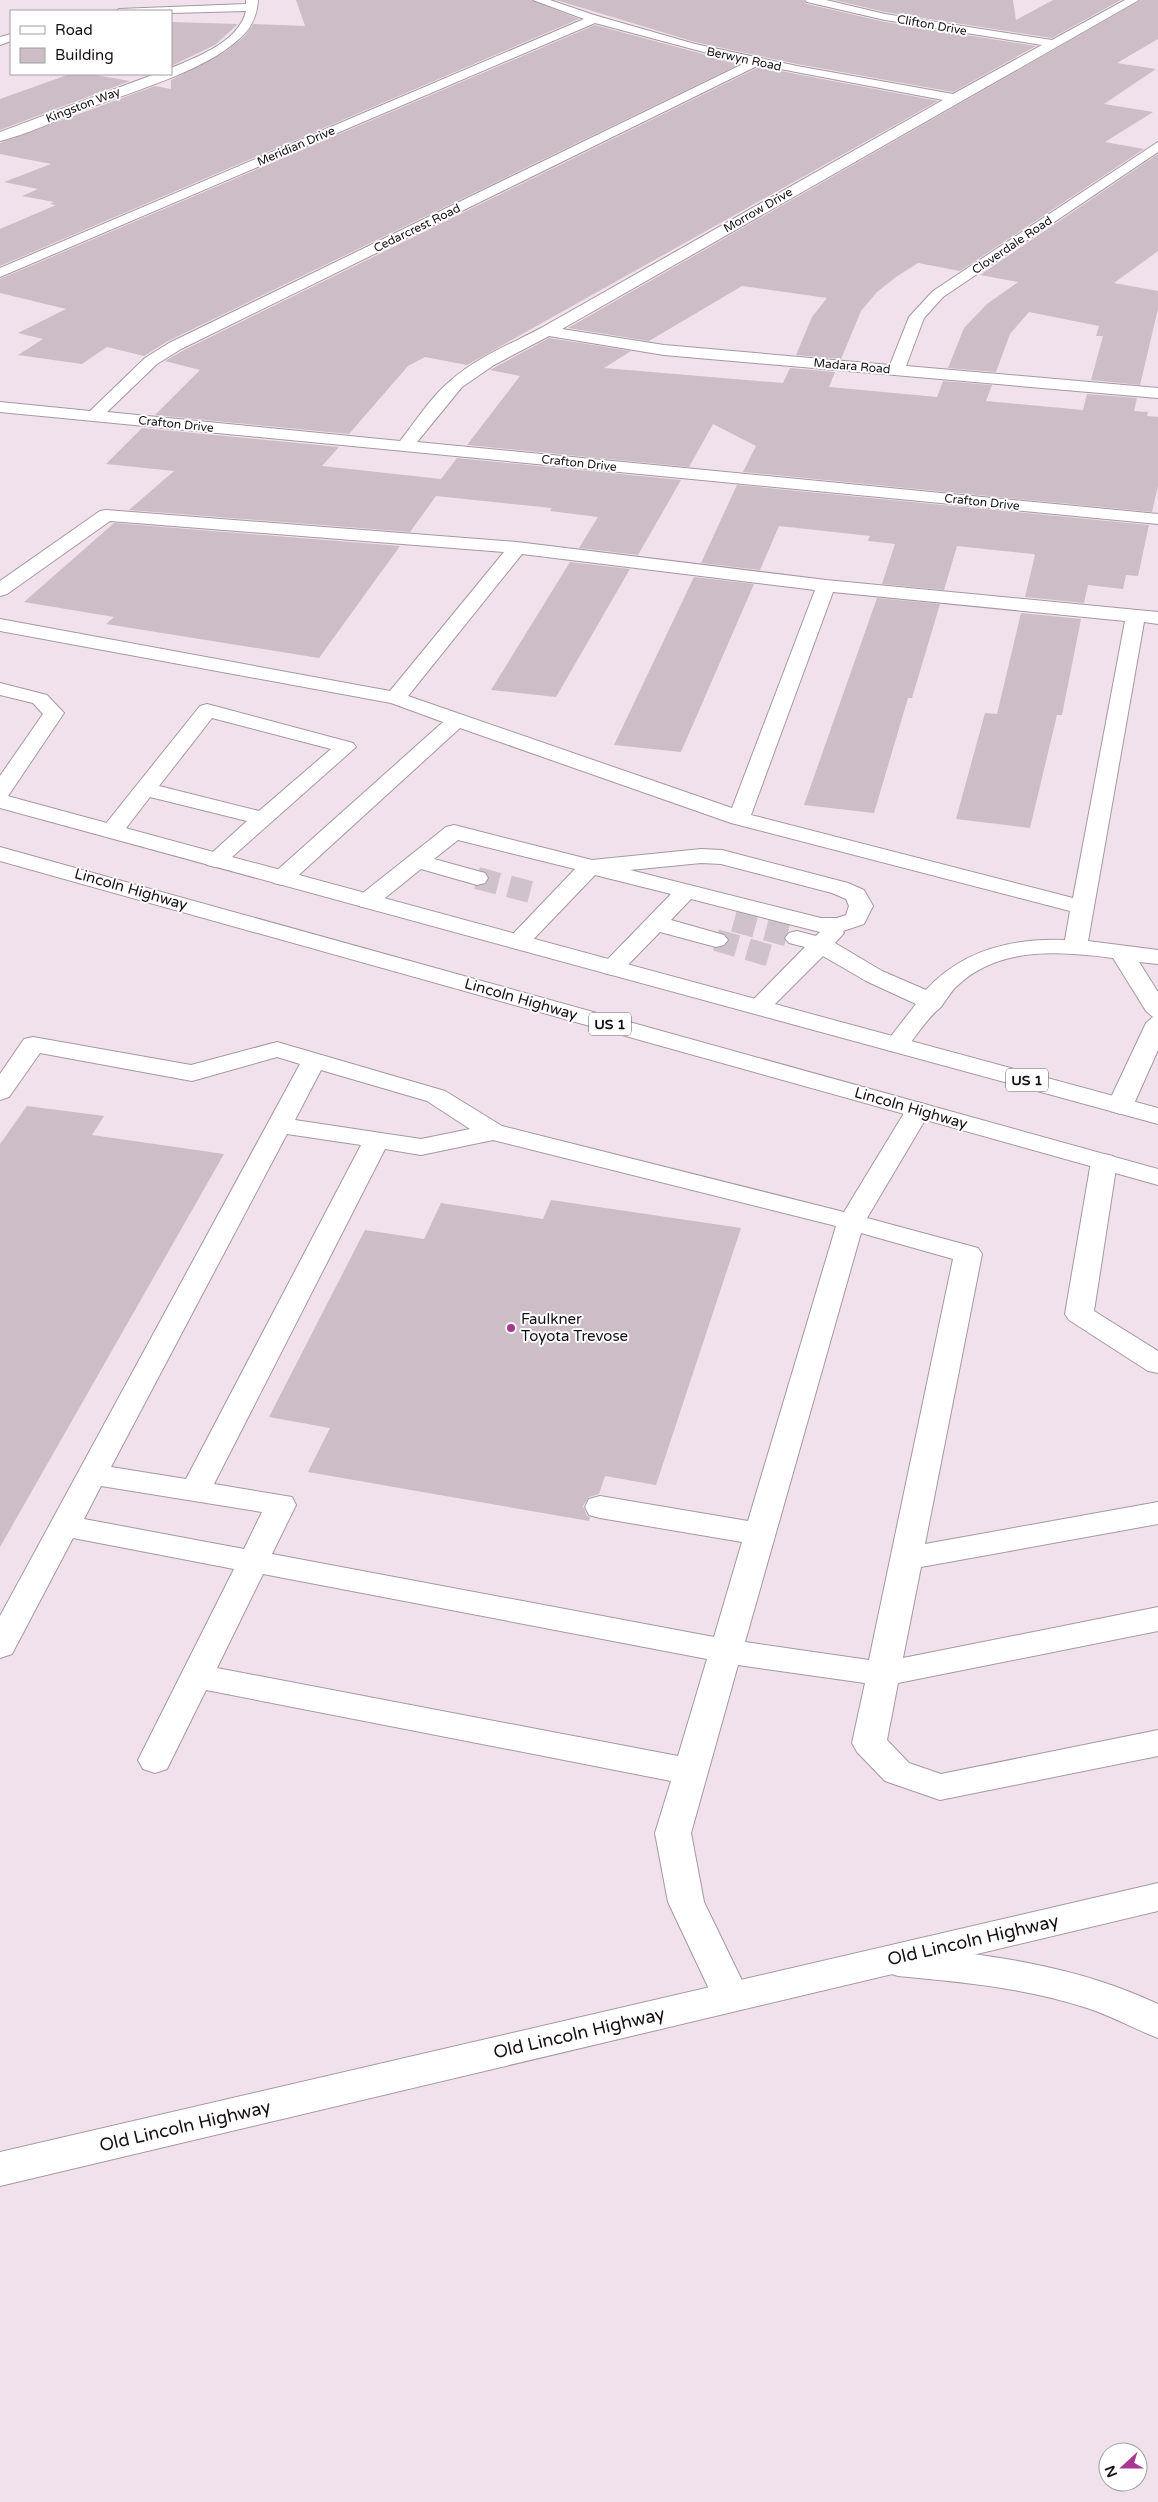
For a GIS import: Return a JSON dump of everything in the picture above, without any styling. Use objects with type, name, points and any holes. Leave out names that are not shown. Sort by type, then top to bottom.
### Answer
[{"type":"main road","name":"Berwyn Road","points":[[539,0],[592,20],[672,43],[756,62],[955,98]]},
{"type":"main road","name":"Clifton Drive","points":[[811,0],[885,17],[1055,44]]},
{"type":"main road","name":"Morrow Drive","points":[[405,446],[443,397],[456,384],[488,362],[547,331],[955,98],[1133,0]]},
{"type":"main road","points":[[141,10],[252,4],[247,25],[237,37],[205,57],[172,72]]},
{"type":"main road","name":"Meridian Drive","points":[[0,273],[592,20]]},
{"type":"main road","name":"Cedarcrest Road","points":[[94,416],[151,361],[175,346],[756,62]]},
{"type":"main road","name":"Kingston Way","points":[[0,137],[163,75]]},
{"type":"main road","name":"Cloverdale Road","points":[[896,370],[916,317],[938,294],[1158,146]]},
{"type":"main road","name":"Madara Road","points":[[547,331],[664,350],[1158,393]]},
{"type":"main road","name":"Crafton Drive","points":[[0,407],[1158,519]]},
{"type":"main road","points":[[0,590],[106,515],[517,548],[826,586],[1158,618]]},
{"type":"main road","points":[[395,698],[517,548]]},
{"type":"main road","points":[[739,818],[826,586]]},
{"type":"main road","points":[[1075,947],[1136,616]]},
{"type":"main road","points":[[0,625],[395,698],[739,818],[1082,907]]},
{"type":"main road","points":[[0,689],[40,699],[54,713],[0,791]]},
{"type":"main road","points":[[112,831],[207,710],[346,747],[215,860]]},
{"type":"main road","points":[[282,878],[458,720]]},
{"type":"main road","points":[[144,789],[264,818]]},
{"type":"main road","name":"US 1","points":[[0,800],[1158,1116]]},
{"type":"main road","points":[[367,901],[437,846],[583,874],[679,898],[827,931],[874,976],[932,1002]]},
{"type":"main road","name":"Lincoln Highway","points":[[0,854],[1158,1177]]},
{"type":"main road","points":[[518,942],[548,897],[583,874],[701,856],[722,857],[840,888],[856,894],[861,906],[856,919],[827,931],[797,938]]},
{"type":"main road","points":[[418,861],[477,878]]},
{"type":"main road","points":[[679,898],[734,922]]},
{"type":"main road","points":[[612,968],[679,898]]},
{"type":"main road","points":[[655,923],[716,940]]},
{"type":"main road","points":[[758,1007],[800,964],[827,931]]},
{"type":"main road","points":[[896,1045],[948,981],[962,970],[980,961],[1023,948],[1048,946],[1075,947],[1158,957]]},
{"type":"main road","points":[[1120,952],[1158,1012]]},
{"type":"main road","points":[[778,958],[800,964]]},
{"type":"main road","points":[[1120,1106],[1148,1072],[1158,1023]]},
{"type":"main road","points":[[0,1092],[33,1044],[192,1073],[277,1049],[436,1096],[493,1132],[851,1222],[968,1254],[870,1743],[896,1772],[940,1787],[1158,1742]]},
{"type":"main road","points":[[0,1646],[314,1060]]},
{"type":"main road","points":[[731,1997],[686,1902],[673,1833],[851,1222],[918,1110]]},
{"type":"main road","points":[[280,1125],[421,1147],[493,1132]]},
{"type":"main road","points":[[195,1491],[377,1140]]},
{"type":"main road","points":[[1104,1162],[1079,1314],[1158,1364]]},
{"type":"main road","points":[[92,1474],[280,1505],[254,1562],[155,1760]]},
{"type":"main road","points":[[600,1507],[760,1534]]},
{"type":"main road","points":[[906,1558],[1158,1513]]},
{"type":"main road","points":[[65,1526],[727,1651],[883,1674],[1158,1619]]},
{"type":"main road","points":[[197,1676],[691,1772]]},
{"type":"main road","name":"Old Lincoln Highway","points":[[0,2169],[1158,1897]]},
{"type":"main road","points":[[889,1960],[973,1968],[1027,1976],[1097,1995],[1132,2008],[1158,2022]]},
{"type":"building","points":[[296,0],[531,0],[579,19],[0,266],[0,229],[56,205],[50,204],[54,202],[22,196],[38,189],[4,182],[51,164],[0,154],[0,143],[155,86],[171,89],[171,80],[225,52],[245,36],[253,24],[305,26]]},
{"type":"building","points":[[556,0],[803,0],[807,4],[885,22],[1036,46],[953,92],[797,64],[695,42]]},
{"type":"building","points":[[834,0],[1013,0],[1016,20],[1053,0],[1121,0],[1052,38],[885,12]]},
{"type":"building","points":[[1141,0],[1158,0],[1158,39],[1117,63],[1156,69],[1104,104],[1153,112],[1105,142],[1144,149],[960,271],[918,263],[896,277],[877,292],[861,311],[841,359],[796,355],[812,317],[827,298],[742,286],[649,341],[568,328]]},
{"type":"building","points":[[172,22],[238,24],[215,45],[172,66]]},
{"type":"building","points":[[595,25],[740,64],[168,341],[144,356],[107,347],[82,364],[18,355],[43,339],[18,333],[66,309],[0,293],[0,279]]},
{"type":"building","points":[[759,67],[938,101],[467,365],[425,357],[408,366],[349,434],[155,415],[200,370],[165,361],[182,351]]},
{"type":"building","points":[[67,75],[96,75],[130,81],[0,130],[0,99]]},
{"type":"building","points":[[1158,154],[1158,251],[1114,283],[1158,291],[1158,309],[1140,385],[1091,380],[1103,336],[1096,336],[1099,326],[1029,312],[1010,334],[996,372],[948,368],[964,328],[987,304],[1018,282],[980,275]]},
{"type":"building","points":[[549,338],[631,351],[604,368],[783,383],[790,368],[835,372],[829,387],[937,397],[943,381],[992,385],[986,401],[1083,410],[1087,394],[1137,398],[1134,411],[1148,412],[1147,416],[1158,417],[1158,486],[1152,512],[743,472],[756,446],[713,424],[689,467],[467,445],[520,376],[490,370]]},
{"type":"building","points":[[142,428],[339,447],[322,466],[441,479],[457,458],[681,480],[638,555],[579,548],[598,517],[550,511],[552,508],[436,496],[410,532],[129,510],[174,471],[106,464]]},
{"type":"building","points":[[737,485],[1149,525],[1138,576],[1126,575],[1123,589],[1088,585],[1084,603],[1025,597],[1035,555],[1033,554],[957,546],[944,590],[882,584],[895,544],[868,541],[870,536],[779,526],[760,570],[701,563]]},
{"type":"building","points":[[114,523],[400,546],[319,658],[106,624],[114,617],[24,602]]},
{"type":"building","points":[[570,562],[630,569],[556,697],[491,690]]},
{"type":"building","points":[[694,577],[754,584],[681,752],[614,745]]},
{"type":"building","points":[[877,598],[940,604],[912,698],[908,698],[874,813],[804,805]]},
{"type":"building","points":[[1021,613],[1081,619],[1062,715],[1057,715],[1030,828],[956,819],[985,713],[997,714]]},
{"type":"building","points":[[27,1106],[104,1116],[92,1135],[224,1154],[0,1547],[0,1144]]},
{"type":"building","name":"Faulkner Toyota Trevose","points":[[551,1200],[741,1228],[656,1485],[605,1476],[599,1494],[589,1497],[583,1506],[587,1516],[590,1517],[589,1521],[308,1472],[330,1428],[269,1417],[365,1230],[424,1239],[441,1203],[543,1219]]},
{"type":"tunnel","points":[[477,878],[538,894]]},
{"type":"tunnel","points":[[734,921],[797,938]]},
{"type":"tunnel","points":[[716,940],[778,958]]},
{"type":"place","name":"Faulkner Toyota Trevose","points":[[511,1328]]}]
